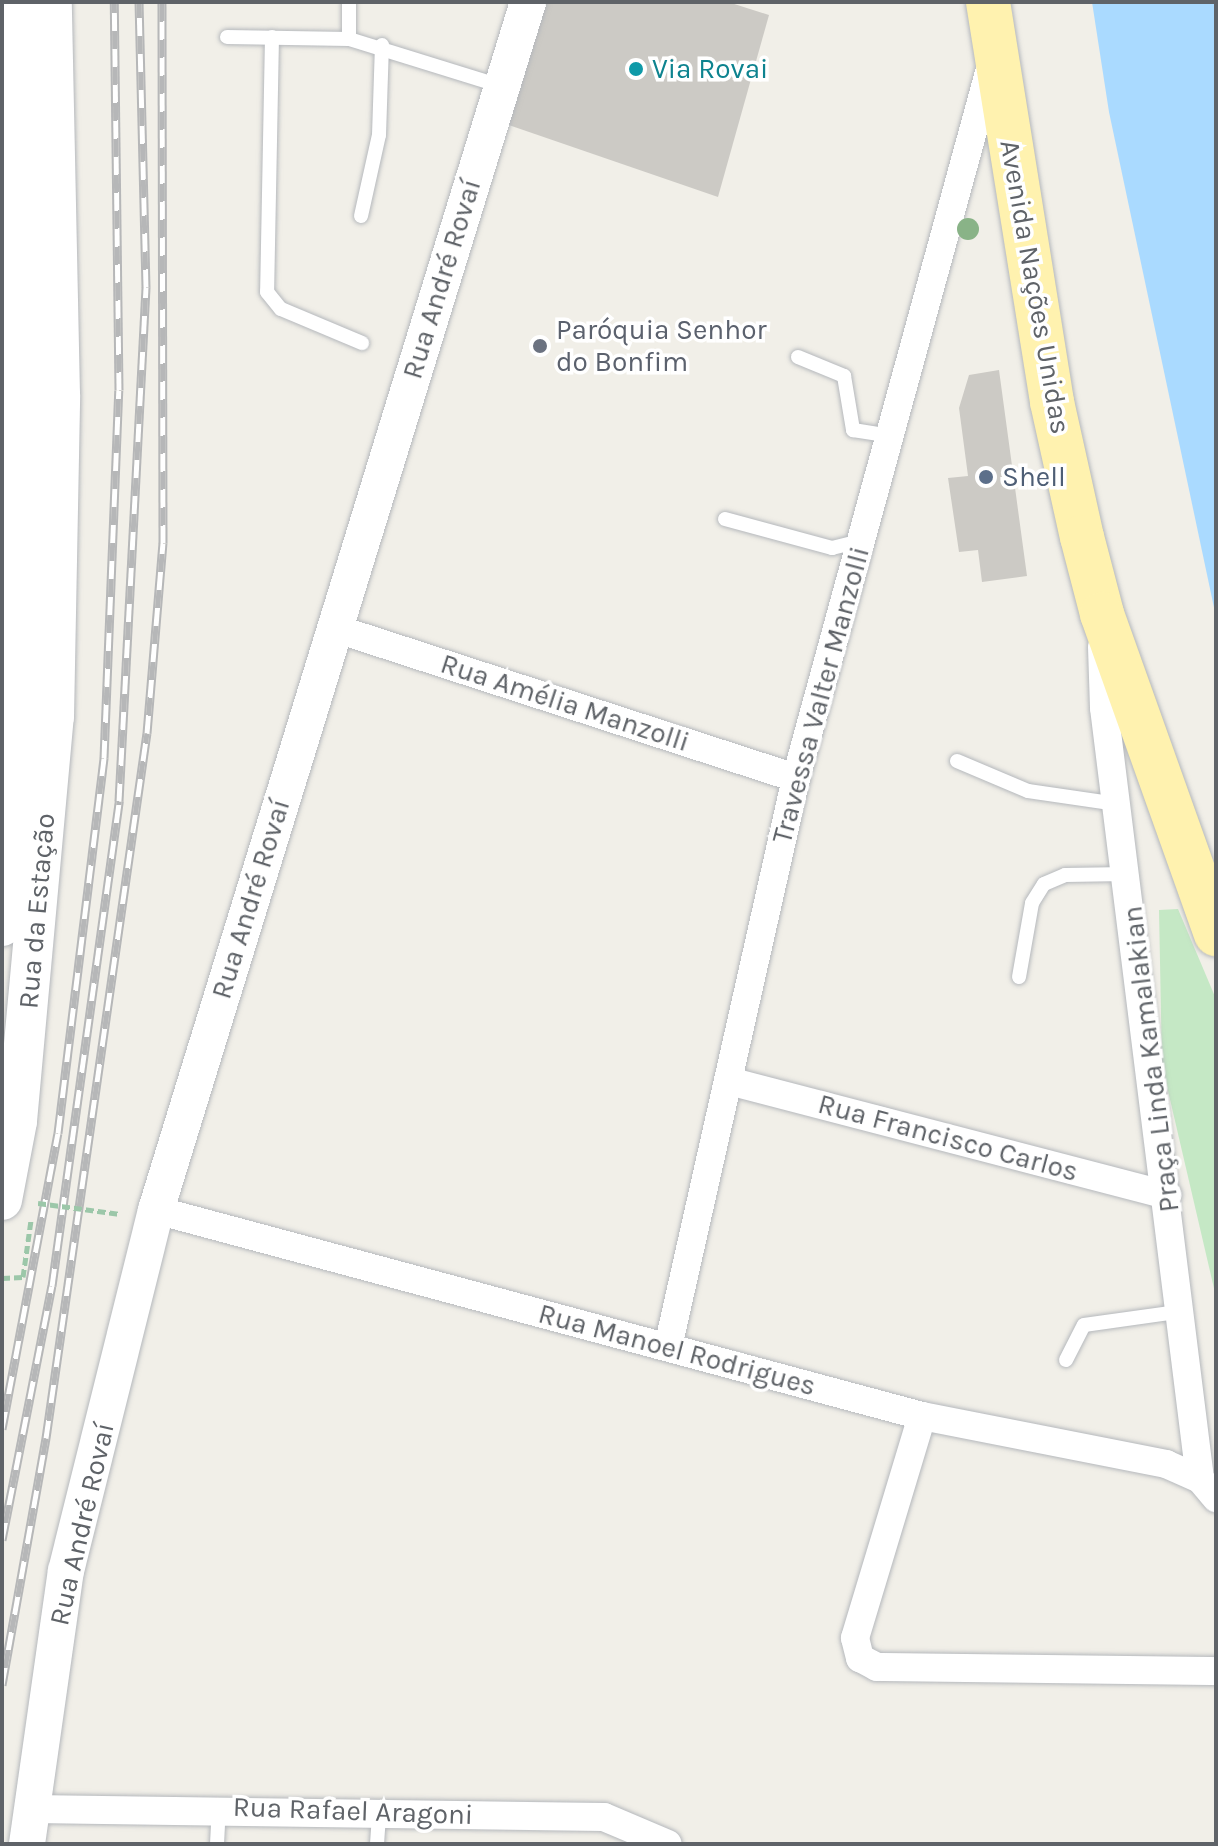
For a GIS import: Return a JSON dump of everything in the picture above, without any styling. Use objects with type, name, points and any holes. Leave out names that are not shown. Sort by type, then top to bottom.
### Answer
[{"type":"main road","points":[[19,2],[25,715]]},
{"type":"main road","points":[[25,715],[60,395],[52,2]]},
{"type":"main road","name":"Avenida Nações Unidas","points":[[988,2],[1052,402],[1102,614],[1216,934]]},
{"type":"main road","name":"Rua da Estação","points":[[2,926],[25,715]]},
{"type":"main road","name":"Rua da Estação","points":[[12,1196],[17,1121],[25,715]]},
{"type":"street","name":"Rua André Rovaí","points":[[30,1827],[66,1571],[156,1210],[528,2]]},
{"type":"street","name":"Travessa Valter Manzolli","points":[[668,1347],[796,778],[994,49]]},
{"type":"street","name":"Praça Linda Kamalakian","points":[[1102,614],[1104,708],[1129,874],[1167,1195],[1208,1489]]},
{"type":"street","name":"Rua Amélia Manzolli","points":[[334,628],[796,778]]},
{"type":"street","name":"Rua Francisco Carlos","points":[[729,1081],[1167,1195]]},
{"type":"street","name":"Rua Manoel Rodrigues","points":[[156,1210],[922,1416],[1166,1464],[1208,1489]]},
{"type":"street","points":[[922,1416],[855,1638],[860,1658],[877,1667],[1216,1671]]},
{"type":"street","name":"Rua Rafael Aragoni","points":[[30,1827],[219,1807],[380,1811],[604,1817],[668,1844]]},
{"type":"lane","points":[[349,2],[349,39]]},
{"type":"lane","points":[[227,37],[349,39],[382,45],[502,86]]},
{"type":"lane","points":[[272,37],[267,292],[281,309],[362,343]]},
{"type":"lane","points":[[361,216],[379,135],[382,45]]},
{"type":"lane","points":[[798,357],[844,376],[853,430],[891,436]]},
{"type":"lane","points":[[725,519],[832,548],[861,541]]},
{"type":"lane","points":[[957,761],[1028,791],[1118,804]]},
{"type":"lane","points":[[1019,977],[1032,903],[1044,884],[1065,875],[1129,874]]},
{"type":"lane","points":[[1066,1360],[1084,1325],[1183,1311]]},
{"type":"lane","points":[[217,1844],[219,1807]]},
{"type":"lane","points":[[377,1844],[380,1811]]},
{"type":"path","points":[[12,1196],[120,1214]]},
{"type":"path","points":[[2,1278],[23,1277]]},
{"type":"green space","points":[[1178,909],[1216,999],[1216,1297],[1162,1065],[1159,910]]},
{"type":"water","points":[[1092,2],[1216,2],[1216,617],[1109,112]]},
{"type":"building","name":"Via Rovai","points":[[538,2],[728,2],[769,15],[718,197],[500,122]]},
{"type":"building","name":"Shell","points":[[999,370],[1027,576],[982,582],[978,550],[959,552],[948,478],[968,476],[959,408],[969,375]]},
{"type":"railway","points":[[2,1429],[58,1133],[104,758],[119,390],[114,2]]},
{"type":"railway","points":[[2,1540],[52,1286],[119,801],[146,287],[139,2]]},
{"type":"railway","points":[[2,1685],[46,1438],[147,733],[163,543],[162,2]]},
{"type":"place","name":"Via Rovai","points":[[636,69]]},
{"type":"place","name":"Paróquia Senhor do Bonfim","points":[[540,346]]},
{"type":"place","name":"Shell","points":[[986,477]]}]
